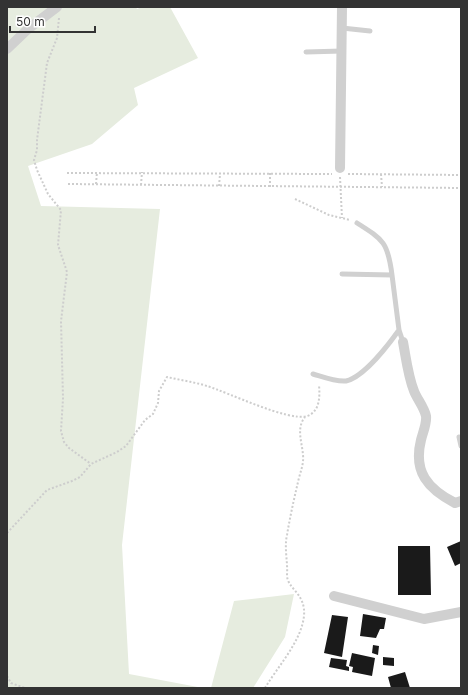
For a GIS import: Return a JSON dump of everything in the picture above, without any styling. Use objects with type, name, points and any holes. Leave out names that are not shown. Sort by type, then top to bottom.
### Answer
[{"type":"street","points":[[337,172],[342,51],[342,7]]},
{"type":"street","points":[[7,49],[28,29],[58,11]]},
{"type":"street","points":[[403,342],[414,390],[426,415],[426,422],[418,453],[421,471],[429,485],[440,495],[455,503],[461,501]]},
{"type":"street","points":[[334,596],[424,619],[461,612]]},
{"type":"lane","points":[[342,28],[370,31]]},
{"type":"lane","points":[[306,52],[342,51]]},
{"type":"lane","points":[[357,223],[379,237],[388,252],[399,330],[403,342]]},
{"type":"lane","points":[[342,274],[392,275]]},
{"type":"lane","points":[[316,375],[346,381],[352,379],[362,373],[399,330]]},
{"type":"lane","points":[[459,437],[461,446]]},
{"type":"path","points":[[58,11],[59,31],[47,63],[37,150],[34,160],[48,194],[61,210],[58,245],[67,272],[61,321],[63,398],[61,430],[64,442],[69,448],[91,464]]},
{"type":"path","points":[[67,172],[220,174],[337,172],[340,187],[342,218]]},
{"type":"path","points":[[96,184],[97,172]]},
{"type":"path","points":[[141,185],[142,172]]},
{"type":"path","points":[[270,173],[270,187]]},
{"type":"path","points":[[219,186],[220,174]]},
{"type":"path","points":[[349,174],[461,175]]},
{"type":"path","points":[[381,174],[382,187]]},
{"type":"path","points":[[68,184],[461,188]]},
{"type":"path","points":[[295,199],[328,214],[357,223]]},
{"type":"path","points":[[301,422],[316,409],[320,397],[316,375]]},
{"type":"path","points":[[7,533],[47,490],[72,482],[80,477],[91,464],[117,452],[126,446],[145,420],[153,414],[158,403],[159,391],[167,377],[206,386],[278,412],[305,417]]},
{"type":"path","points":[[265,688],[288,654],[299,632],[304,616],[302,598],[288,578],[289,569],[285,550],[286,537],[303,468],[304,456],[300,444],[301,422],[299,417]]},
{"type":"path","points":[[7,676],[11,683],[25,688]]},
{"type":"path","points":[[13,688],[18,686]]},
{"type":"path","points":[[35,688],[40,688]]},
{"type":"shaded area","points":[[7,7],[136,7],[137,9],[142,7],[170,7],[198,58],[134,88],[138,105],[92,144],[28,166],[41,206],[160,209],[122,545],[129,674],[203,688],[7,688]]},
{"type":"shaded area","points":[[294,594],[285,637],[253,688],[211,688],[234,601]]},
{"type":"building","points":[[461,541],[461,563],[455,566],[447,547]]},
{"type":"building","points":[[398,546],[430,546],[431,595],[398,595]]},
{"type":"building","points":[[363,614],[386,618],[384,629],[380,629],[376,638],[360,636]]},
{"type":"building","points":[[332,615],[348,617],[342,657],[324,653]]},
{"type":"building","points":[[373,645],[379,646],[378,655],[372,653]]},
{"type":"building","points":[[352,653],[375,658],[372,676],[352,672],[353,667],[349,666]]},
{"type":"building","points":[[383,657],[394,658],[394,666],[383,665]]},
{"type":"building","points":[[331,658],[347,660],[346,666],[349,667],[349,671],[329,667]]},
{"type":"building","points":[[405,672],[410,688],[391,688],[388,677]]}]
